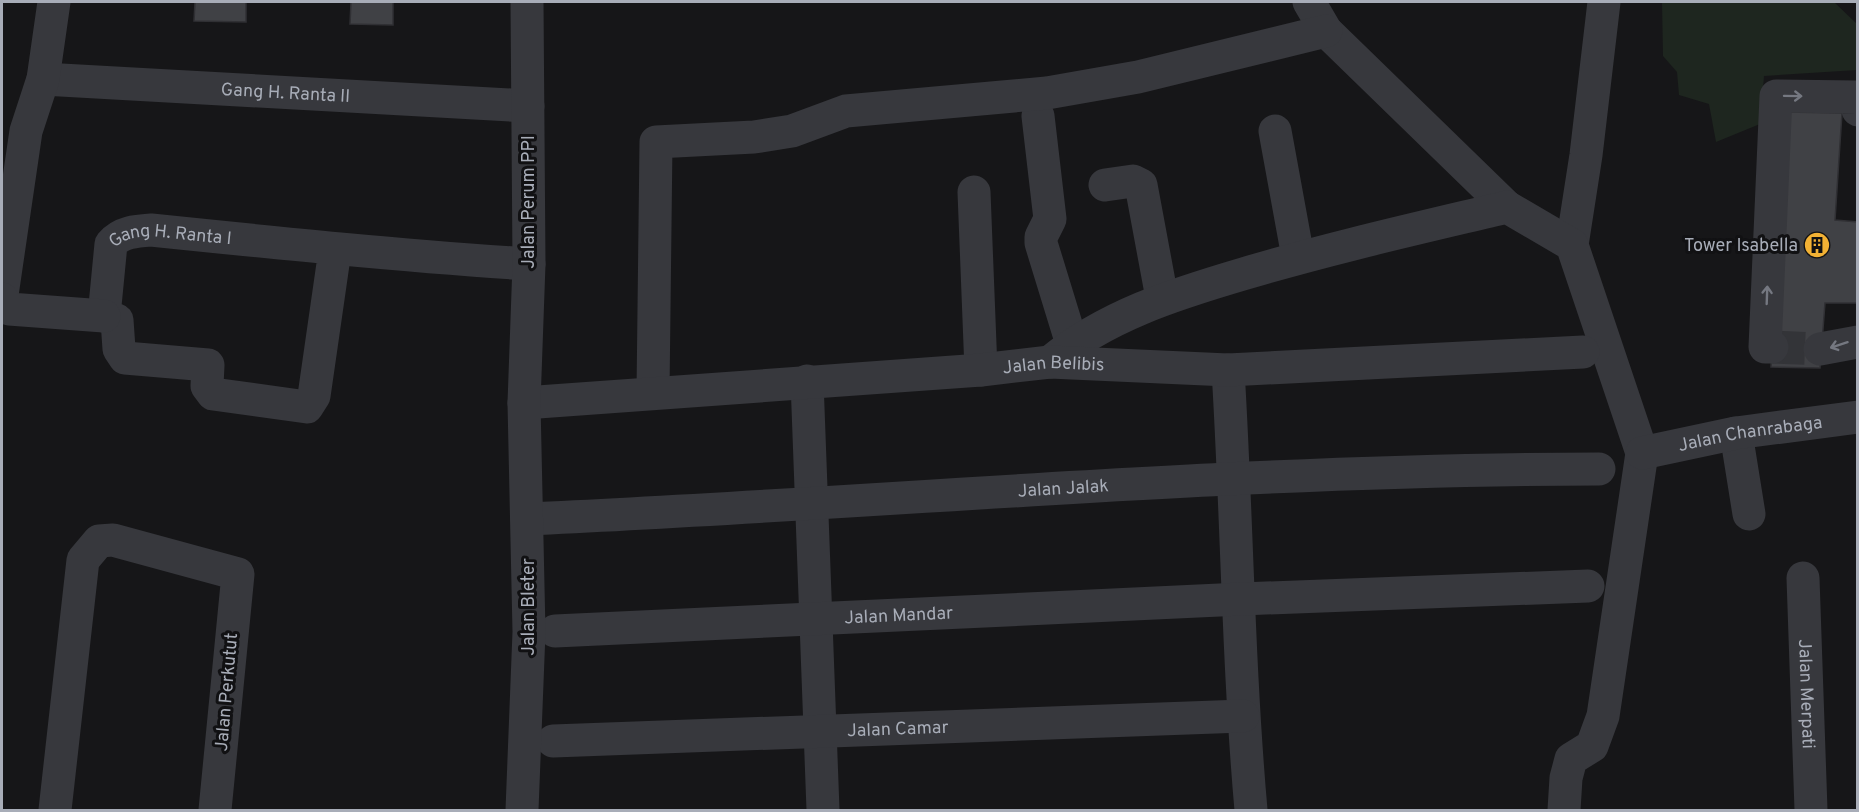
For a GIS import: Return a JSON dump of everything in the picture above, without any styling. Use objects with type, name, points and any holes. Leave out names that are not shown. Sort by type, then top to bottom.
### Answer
[{"type":"street","points":[[2,295],[26,131],[43,79],[54,2]]},
{"type":"street","name":"Jalan Perum PPI","points":[[524,404],[529,264],[527,2]]},
{"type":"street","points":[[1310,2],[1326,31],[1507,207],[1572,245]]},
{"type":"street","points":[[1564,810],[1566,778],[1571,759],[1592,746],[1603,716],[1642,453],[1572,245],[1586,155],[1604,2]]},
{"type":"street","points":[[653,393],[656,142],[754,137],[792,131],[846,111],[1047,93],[1138,77],[1326,31]]},
{"type":"street","name":"Gang H. Ranta II","points":[[43,79],[528,106]]},
{"type":"street","points":[[1772,347],[1765,347],[1776,96],[1857,98],[1857,110]]},
{"type":"street","points":[[1038,116],[1050,211],[1050,225],[1041,237],[1041,243],[1061,353],[1162,298],[1298,257],[1507,207]]},
{"type":"street","points":[[1275,131],[1298,257]]},
{"type":"street","points":[[1105,185],[1133,181],[1141,185],[1162,298]]},
{"type":"street","points":[[974,192],[981,370]]},
{"type":"street","name":"Gang H. Ranta I","points":[[104,316],[111,244],[117,237],[151,230],[335,250],[529,264]]},
{"type":"street","points":[[2,300],[4,307],[9,309],[104,316],[117,320],[119,349],[125,358],[204,364],[209,368],[207,386],[213,394],[307,407],[314,396],[335,250]]},
{"type":"street","points":[[1820,349],[1857,342]]},
{"type":"street","name":"Jalan Belibis","points":[[524,404],[807,381],[981,370],[1061,353],[1228,370],[1582,352]]},
{"type":"street","points":[[1228,370],[1235,479],[1243,716],[1251,810]]},
{"type":"street","points":[[807,381],[823,810]]},
{"type":"street","points":[[1825,422],[1857,403]]},
{"type":"street","name":"Jalan Bleter","points":[[522,810],[529,632],[524,404]]},
{"type":"street","name":"Jalan Chanrabaga","points":[[1642,453],[1736,433],[1857,417]]},
{"type":"street","points":[[1736,433],[1749,514]]},
{"type":"street","name":"Jalan Jalak","points":[[527,519],[1235,479],[1509,469],[1599,469]]},
{"type":"street","name":"Jalan Perkutut","points":[[55,810],[83,560],[99,541],[113,540],[238,574],[215,810]]},
{"type":"street","name":"Jalan Merpati","points":[[1803,578],[1811,810]]},
{"type":"street","name":"Jalan Mandar","points":[[555,631],[1240,599],[1588,586]]},
{"type":"street","name":"Jalan Camar","points":[[553,741],[1243,716]]},
{"type":"shaded area","points":[[1662,2],[1834,2],[1857,24],[1857,70],[1764,76],[1760,124],[1716,142],[1709,104],[1679,95],[1677,72],[1663,56]]},
{"type":"building","points":[[195,2],[246,2],[246,22],[194,21]]},
{"type":"building","points":[[351,2],[393,2],[393,25],[350,24]]},
{"type":"building","name":"Tower Isabella","points":[[1784,112],[1842,113],[1835,220],[1858,222],[1858,303],[1825,303],[1820,368],[1771,367]]},
{"type":"tunnel","points":[[1772,347],[1820,349]]},
{"type":"place","name":"Tower Isabella","points":[[1817,245]]}]
